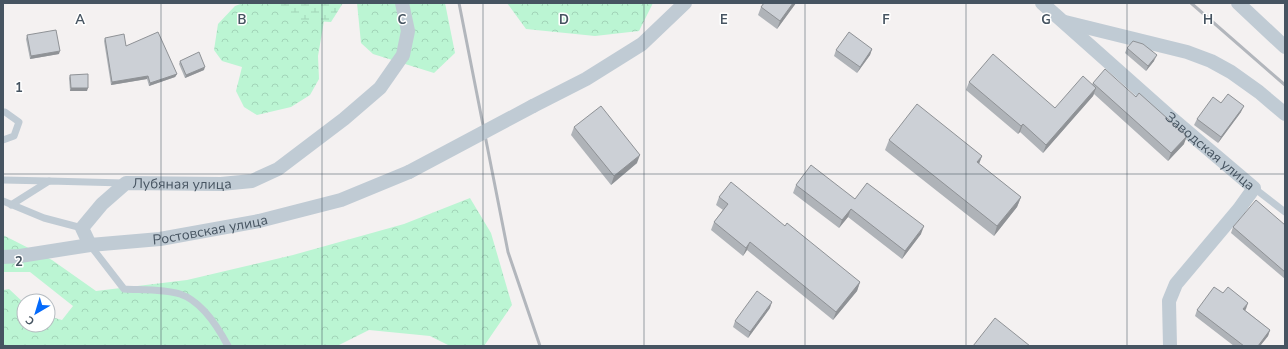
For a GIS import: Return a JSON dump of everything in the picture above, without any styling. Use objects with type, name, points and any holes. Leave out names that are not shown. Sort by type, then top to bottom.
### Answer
[{"type":"street","name":"Лубяная улица","points":[[82,228],[102,204],[126,183],[221,184],[252,181],[278,169],[344,119],[380,88],[403,55],[408,31],[402,3]]},
{"type":"street","name":"Ростовская улица","points":[[3,256],[20,256],[90,245],[160,239],[259,221],[341,200],[409,172],[586,79],[642,44],[685,3]]},
{"type":"street","name":"Заводская улица","points":[[1042,3],[1168,115],[1254,188],[1239,209],[1176,284],[1169,302],[1170,346]]},
{"type":"street","points":[[1238,3],[1285,47]]},
{"type":"street","name":"Заводская улица","points":[[1063,21],[1187,52],[1211,61],[1232,72],[1285,114]]},
{"type":"street","points":[[82,228],[90,245]]},
{"type":"lane","points":[[3,112],[19,122],[14,136],[3,140]]},
{"type":"lane","points":[[3,180],[126,183]]},
{"type":"lane","points":[[11,205],[49,181]]},
{"type":"lane","points":[[1254,188],[1285,212]]},
{"type":"lane","points":[[3,201],[44,218],[82,228]]},
{"type":"lane","points":[[90,245],[124,289],[160,291],[180,294],[194,301],[218,327],[228,346]]},
{"type":"green space","points":[[243,3],[322,3],[325,15],[318,56],[319,79],[310,95],[291,107],[257,115],[244,107],[236,91],[242,67],[222,61],[214,50],[218,24],[235,6]]},
{"type":"green space","points":[[274,3],[343,3],[331,22],[298,20]]},
{"type":"green space","points":[[357,3],[445,3],[455,53],[434,73],[373,54],[361,43]]},
{"type":"green space","points":[[507,3],[653,3],[639,31],[595,36],[526,29]]},
{"type":"green space","points":[[470,198],[491,233],[512,305],[484,346],[450,346],[430,336],[369,330],[337,346],[3,346],[3,290],[9,289],[16,296],[16,333],[56,333],[56,318],[62,320],[73,306],[30,272],[3,272],[3,235],[52,260],[96,291],[187,280],[293,255],[404,224]]},
{"type":"building","points":[[764,3],[793,3],[780,21],[761,7]]},
{"type":"building","points":[[56,30],[60,51],[31,56],[27,35]]},
{"type":"building","points":[[158,32],[177,74],[150,83],[148,76],[112,82],[105,38],[124,34],[126,46]]},
{"type":"building","points":[[849,32],[872,49],[860,67],[836,50]]},
{"type":"building","points":[[1133,41],[1143,44],[1157,55],[1148,66],[1127,48]]},
{"type":"building","points":[[199,52],[205,67],[186,75],[180,61]]},
{"type":"building","points":[[993,54],[1055,108],[1083,76],[1096,88],[1046,145],[1023,124],[1021,126],[969,82]]},
{"type":"building","points":[[1105,69],[1136,97],[1139,93],[1187,136],[1171,153],[1093,83]]},
{"type":"building","points":[[88,74],[88,88],[71,88],[70,75]]},
{"type":"building","points":[[1228,94],[1244,106],[1221,137],[1197,119],[1213,97],[1221,103]]},
{"type":"building","points":[[917,104],[982,156],[977,162],[1021,197],[997,226],[889,140]]},
{"type":"building","points":[[601,106],[640,155],[614,176],[574,127]]},
{"type":"building","points":[[811,165],[855,199],[867,183],[924,226],[905,251],[851,209],[842,220],[796,185]]},
{"type":"building","points":[[731,182],[785,226],[787,223],[860,282],[836,312],[750,242],[746,248],[714,222],[728,204],[719,197]]},
{"type":"building","points":[[1256,200],[1285,225],[1285,272],[1233,227]]},
{"type":"building","points":[[1214,287],[1223,293],[1228,287],[1248,303],[1243,309],[1270,330],[1258,346],[1244,346],[1197,310]]},
{"type":"building","points":[[757,291],[772,302],[750,332],[735,321]]},
{"type":"building","points":[[995,318],[1030,346],[973,346]]},
{"type":"railway","points":[[459,3],[508,252],[540,346]]},
{"type":"railway","points":[[1191,3],[1285,85]]}]
